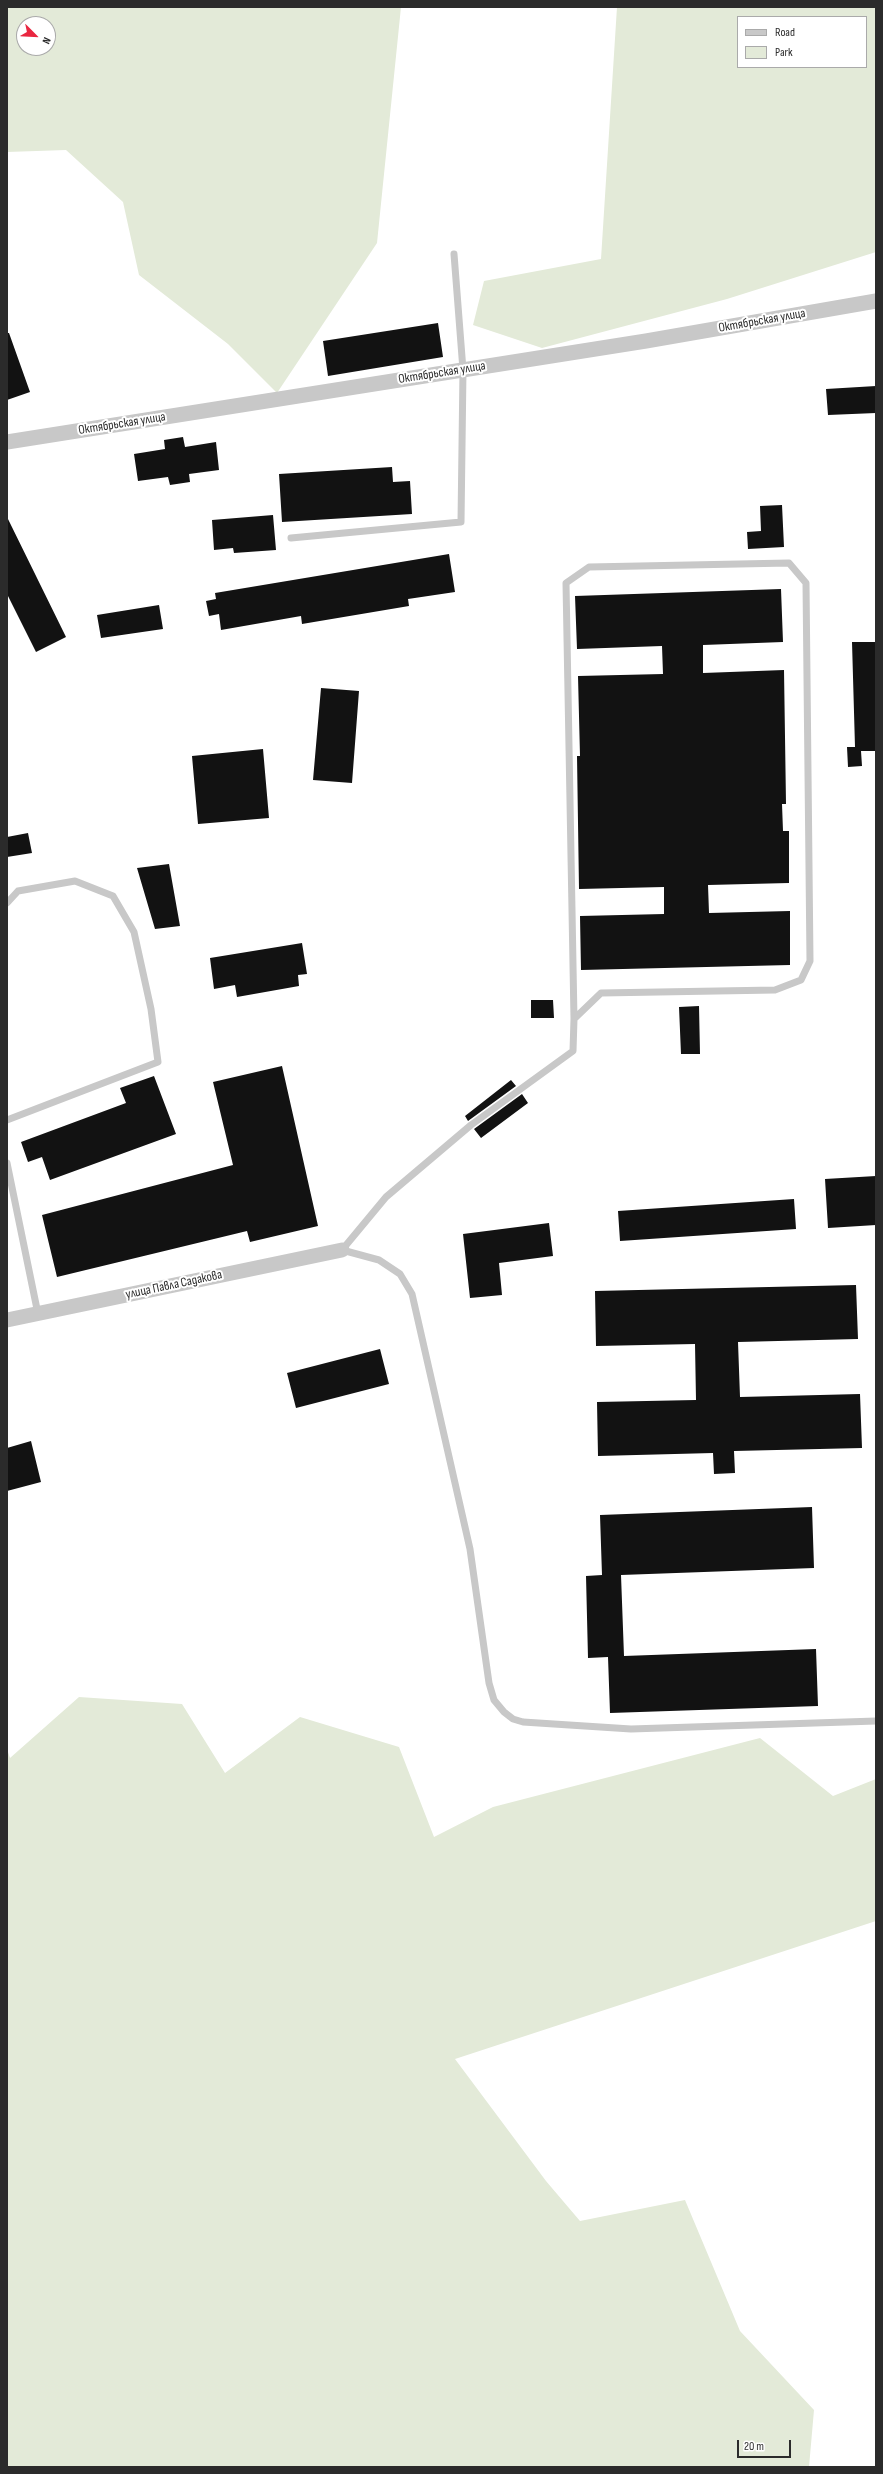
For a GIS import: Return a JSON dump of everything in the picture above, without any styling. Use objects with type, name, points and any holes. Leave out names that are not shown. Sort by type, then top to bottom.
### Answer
[{"type":"street","name":"Октябрьская улица","points":[[7,442],[463,370],[876,301]]},
{"type":"street","name":"улица Павла Садакова","points":[[7,1320],[342,1250]]},
{"type":"lane","points":[[291,538],[461,522],[463,370],[454,254]]},
{"type":"lane","points":[[574,1019],[601,993],[775,990],[801,980],[810,961],[806,583],[789,563],[589,567],[566,583],[574,1019],[572,1051],[471,1124],[386,1197],[342,1250],[379,1260],[400,1274],[412,1294],[470,1548],[489,1683],[494,1700],[504,1712],[513,1719],[523,1722],[631,1729],[876,1721]]},
{"type":"lane","points":[[7,903],[18,891],[75,881],[113,896],[134,932],[151,1009],[158,1062],[7,1120]]},
{"type":"lane","points":[[7,1163],[38,1314]]},
{"type":"green space","points":[[7,7],[401,7],[377,243],[277,393],[228,344],[139,275],[123,202],[66,150],[7,152]]},
{"type":"green space","points":[[617,7],[876,7],[876,252],[727,299],[542,348],[473,325],[484,281],[601,259]]},
{"type":"green space","points":[[79,1697],[182,1704],[225,1773],[300,1717],[399,1747],[434,1837],[493,1807],[760,1738],[833,1796],[876,1779],[876,1921],[455,2059],[546,2181],[580,2221],[685,2200],[740,2331],[814,2410],[809,2467],[7,2467],[7,1749],[10,1758]]},
{"type":"building","points":[[438,323],[443,357],[328,376],[323,341]]},
{"type":"building","points":[[7,333],[9,333],[30,392],[7,400]]},
{"type":"building","points":[[876,386],[876,413],[828,415],[826,389]]},
{"type":"building","points":[[183,437],[185,447],[216,442],[219,470],[189,474],[190,482],[170,485],[168,477],[138,481],[134,454],[165,449],[164,440]]},
{"type":"building","points":[[392,467],[393,482],[410,481],[412,514],[282,522],[279,474]]},
{"type":"building","points":[[782,505],[784,547],[748,549],[747,532],[761,531],[760,506]]},
{"type":"building","points":[[273,515],[276,550],[234,553],[233,548],[214,550],[212,520]]},
{"type":"building","points":[[7,517],[66,637],[36,652],[7,594]]},
{"type":"building","points":[[449,554],[455,592],[408,599],[409,606],[302,624],[301,616],[221,630],[219,614],[209,616],[206,601],[216,599],[215,593]]},
{"type":"building","points":[[781,589],[783,642],[703,645],[703,673],[784,670],[786,804],[782,804],[783,831],[789,831],[789,883],[708,885],[709,913],[790,911],[790,965],[581,970],[580,916],[664,914],[664,887],[579,889],[577,756],[580,756],[578,676],[663,674],[662,646],[577,649],[575,596]]},
{"type":"building","points":[[159,605],[163,629],[101,638],[97,615]]},
{"type":"building","points":[[852,642],[876,642],[876,751],[861,751],[862,766],[848,767],[847,747],[855,747]]},
{"type":"building","points":[[321,688],[359,691],[352,783],[313,780]]},
{"type":"building","points":[[263,749],[269,818],[198,824],[192,756]]},
{"type":"building","points":[[28,833],[32,853],[7,857],[7,837]]},
{"type":"building","points":[[169,864],[180,926],[155,929],[137,868]]},
{"type":"building","points":[[302,943],[307,974],[298,975],[299,986],[237,997],[235,985],[214,989],[210,958]]},
{"type":"building","points":[[531,1000],[553,1000],[554,1018],[531,1018]]},
{"type":"building","points":[[699,1006],[700,1054],[681,1054],[679,1007]]},
{"type":"building","points":[[282,1066],[318,1226],[250,1242],[247,1231],[57,1277],[42,1215],[233,1165],[213,1082]]},
{"type":"building","points":[[154,1076],[176,1134],[50,1180],[42,1157],[28,1162],[21,1142],[126,1103],[120,1088]]},
{"type":"building","points":[[511,1080],[516,1086],[468,1121],[465,1116]]},
{"type":"building","points":[[522,1094],[528,1103],[481,1138],[474,1129]]},
{"type":"building","points":[[876,1176],[876,1225],[828,1228],[825,1179]]},
{"type":"building","points":[[794,1199],[796,1229],[620,1241],[618,1211]]},
{"type":"building","points":[[549,1223],[553,1256],[499,1263],[502,1295],[470,1298],[463,1234]]},
{"type":"building","points":[[856,1285],[858,1339],[738,1342],[740,1397],[860,1394],[862,1448],[734,1451],[735,1473],[714,1474],[713,1453],[598,1456],[597,1402],[696,1400],[695,1344],[596,1346],[595,1291]]},
{"type":"building","points":[[380,1349],[389,1384],[296,1408],[287,1373]]},
{"type":"building","points":[[31,1441],[41,1482],[7,1491],[7,1448]]},
{"type":"building","points":[[812,1507],[814,1568],[621,1575],[624,1656],[816,1649],[818,1706],[610,1713],[608,1657],[588,1658],[586,1576],[602,1575],[600,1515]]}]
